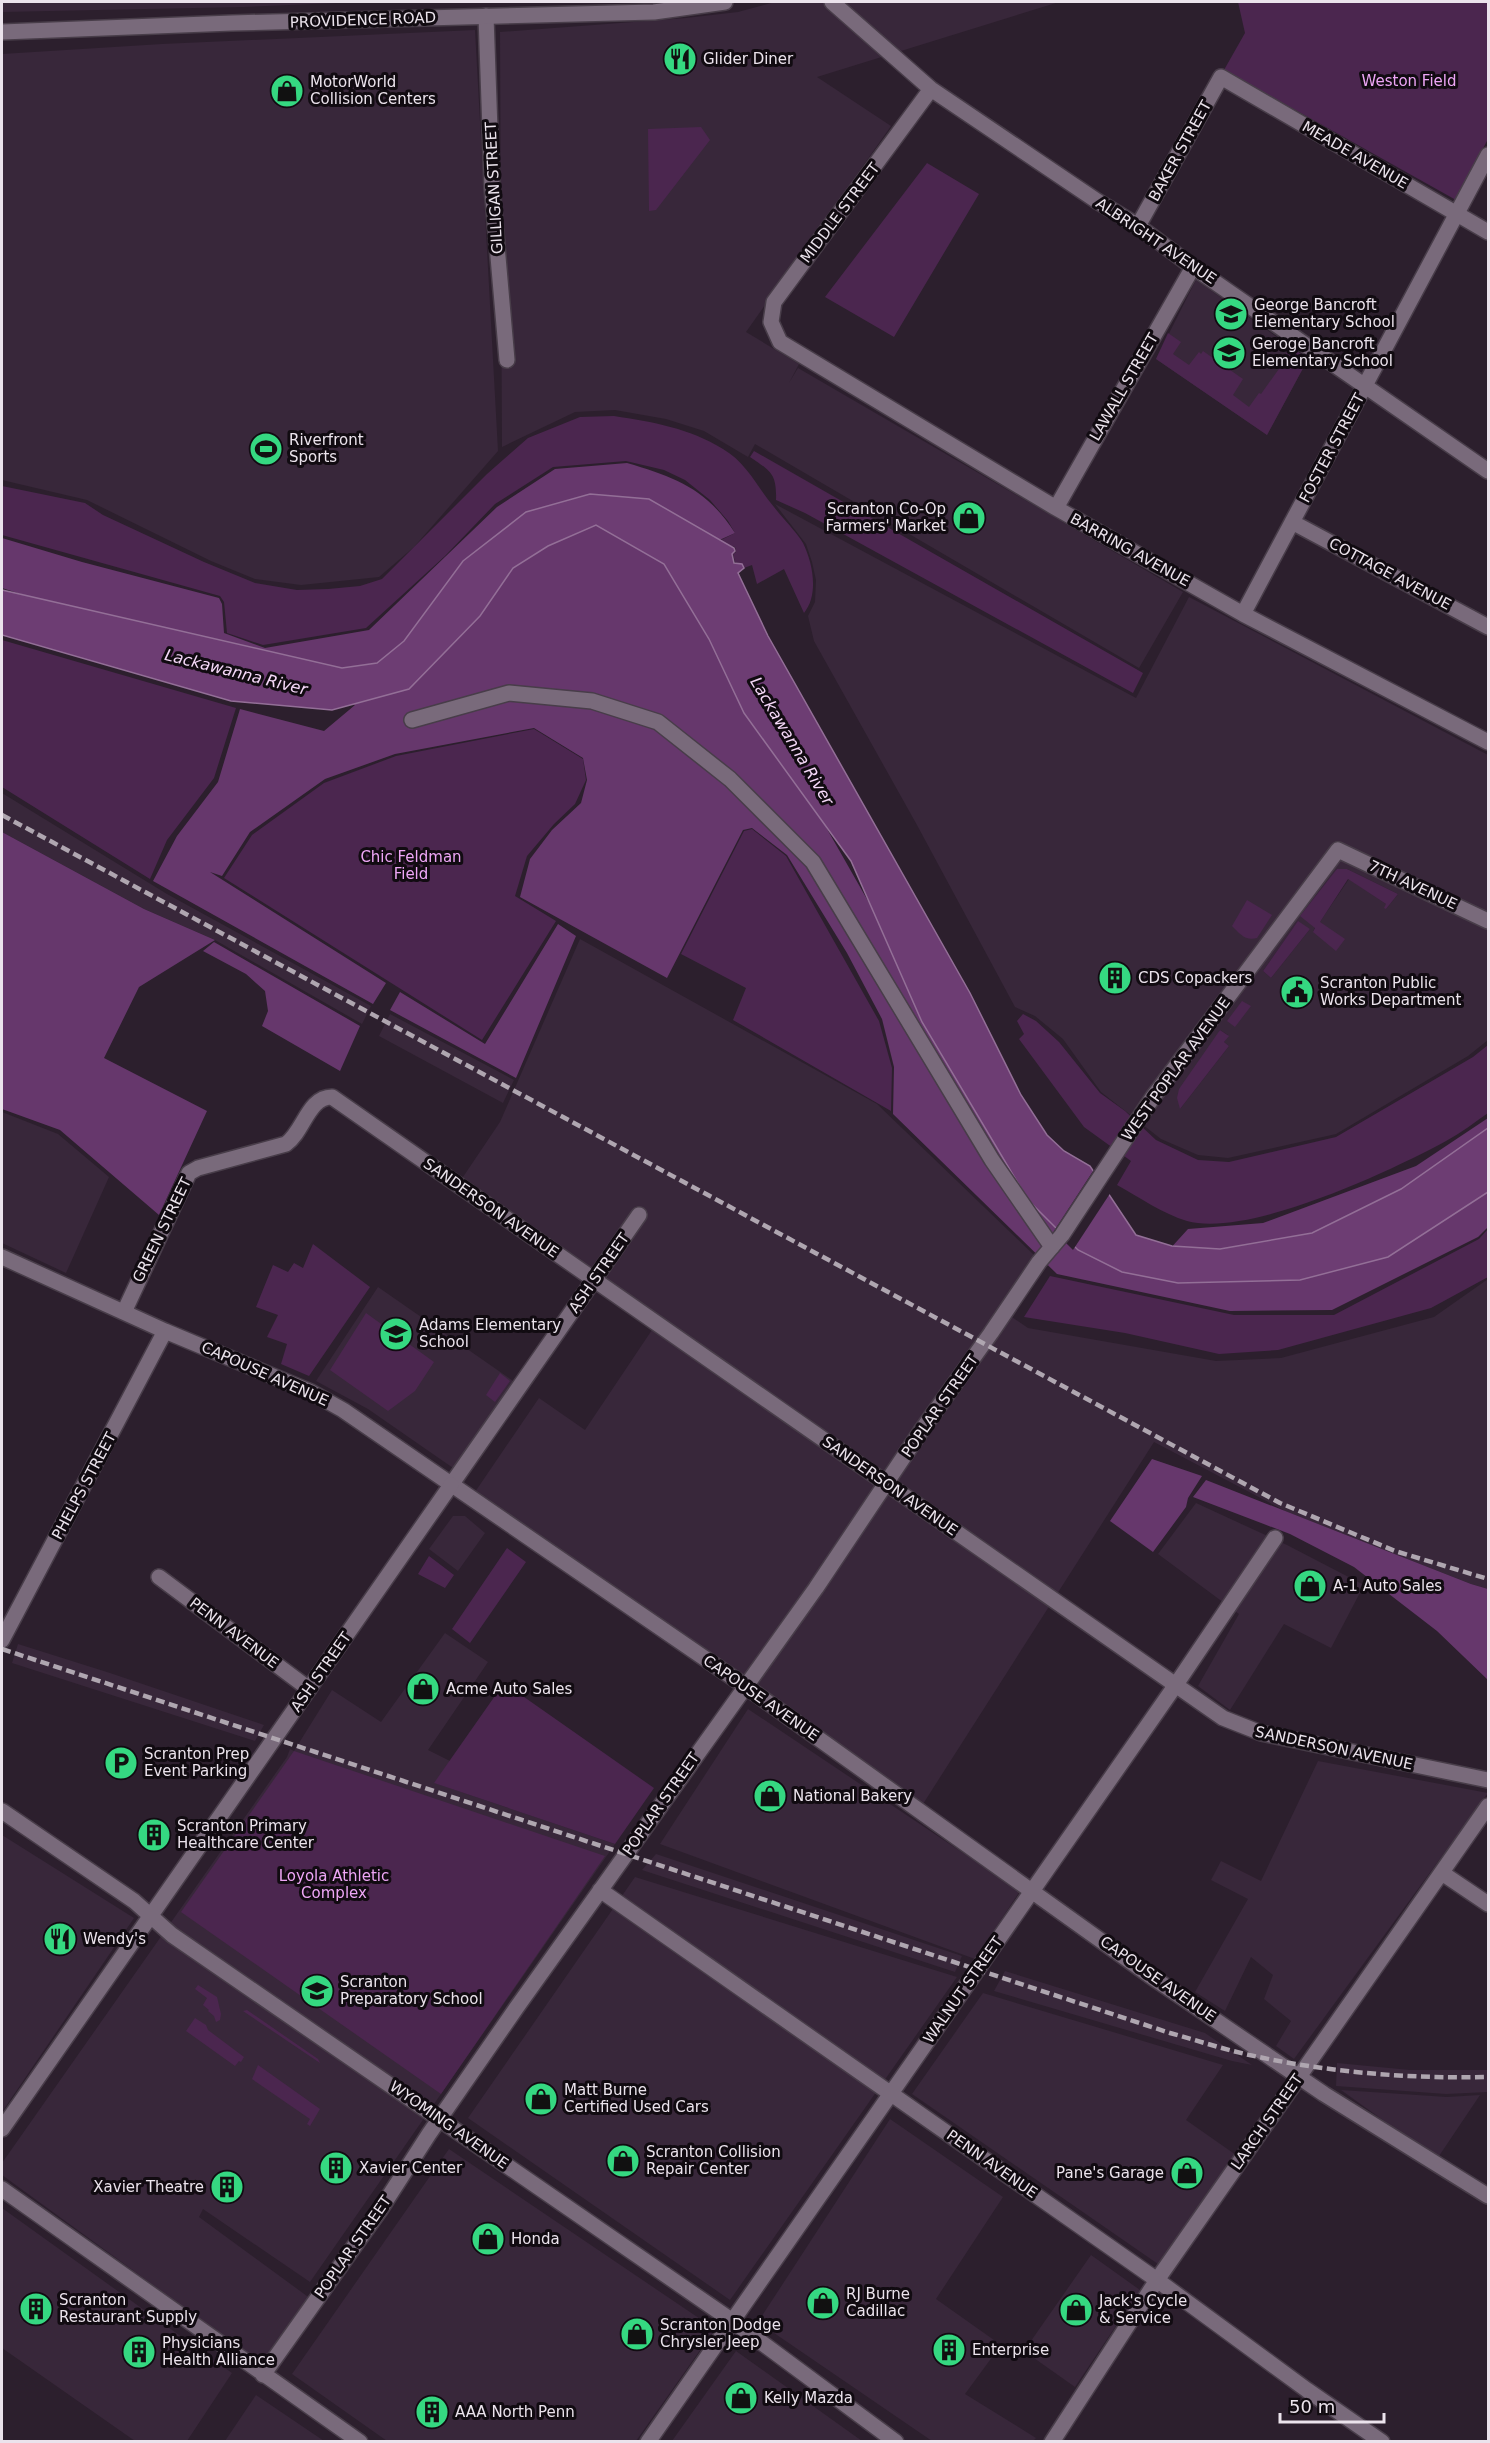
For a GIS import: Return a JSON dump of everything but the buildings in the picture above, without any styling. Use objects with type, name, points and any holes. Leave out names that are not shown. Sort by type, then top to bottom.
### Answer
[{"type":"street","name":"PROVIDENCE ROAD","points":[[2,32],[654,12],[724,2]]},
{"type":"street","name":"ALBRIGHT AVENUE","points":[[832,2],[932,89],[1097,201],[1138,226],[1193,267],[1366,384],[1488,471]]},
{"type":"street","name":"GILLIGAN STREET","points":[[486,16],[492,188],[507,360]]},
{"type":"street","name":"MEADE AVENUE","points":[[1221,77],[1488,232]]},
{"type":"street","name":"BAKER STREET","points":[[1138,226],[1221,77]]},
{"type":"street","name":"MIDDLE STREET","points":[[780,342],[771,322],[774,302],[932,89]]},
{"type":"street","name":"FOSTER STREET","points":[[1243,614],[1488,155]]},
{"type":"street","name":"LAWALL STREET","points":[[1056,508],[1193,267]]},
{"type":"street","name":"BARRING AVENUE","points":[[780,342],[1056,508],[1243,614],[1488,742]]},
{"type":"street","name":"COTTAGE AVENUE","points":[[1292,522],[1488,627]]},
{"type":"street","points":[[411,720],[509,693],[592,701],[658,722],[730,779],[813,862],[992,1160],[1052,1247]]},
{"type":"street","name":"7TH AVENUE","points":[[1338,850],[1488,921]]},
{"type":"street","name":"WEST POPLAR AVENUE","points":[[1062,1235],[1153,1097],[1338,850]]},
{"type":"street","name":"GREEN STREET","points":[[124,1312],[189,1173],[198,1168],[286,1144],[296,1134],[317,1102],[324,1097],[332,1097]]},
{"type":"street","name":"SANDERSON AVENUE","points":[[332,1097],[1223,1718],[1261,1733],[1488,1780]]},
{"type":"street","name":"ASH STREET","points":[[2,2129],[639,1215]]},
{"type":"street","name":"POPLAR STREET","points":[[263,2375],[380,2210],[439,2119],[744,1686],[816,1588],[1039,1262],[1062,1235]]},
{"type":"street","name":"CAPOUSE AVENUE","points":[[2,1257],[311,1392],[362,1422],[744,1686],[1033,1890],[1149,1975],[1299,2077],[1488,2196]]},
{"type":"street","name":"PHELPS STREET","points":[[2,1640],[165,1330]]},
{"type":"street","name":"WALNUT STREET","points":[[648,2442],[1175,1686],[1275,1538]]},
{"type":"street","name":"PENN AVENUE","points":[[159,1577],[309,1689]]},
{"type":"street","name":"LARCH STREET","points":[[1052,2442],[1157,2280],[1488,1806]]},
{"type":"street","name":"WYOMING AVENUE","points":[[2,1811],[134,1901],[172,1935],[731,2320],[896,2442]]},
{"type":"street","points":[[1442,1873],[1488,1904]]},
{"type":"street","name":"PENN AVENUE","points":[[600,1890],[1157,2280],[1382,2442]]},
{"type":"street","points":[[2,2189],[360,2442]]},
{"type":"shaded area","points":[[2,2],[361,2],[2,12]]},
{"type":"shaded area","points":[[775,2],[1059,2],[817,77],[891,126],[746,332],[799,364],[789,383],[798,368],[1183,592],[1139,668],[755,444],[748,457],[704,431],[666,419],[615,410],[575,412],[502,447],[500,32],[686,18],[738,12]]},
{"type":"shaded area","points":[[475,30],[498,451],[414,547],[379,577],[301,585],[255,579],[211,561],[87,500],[2,480],[2,54],[162,44]]},
{"type":"shaded area","name":"Geroge Bancroft Elementary School","points":[[1196,280],[1308,359],[1267,435],[1156,359]]},
{"type":"shaded area","points":[[627,463],[675,480],[701,495],[713,505],[735,533],[715,542],[810,799],[959,1061],[1158,1262],[1188,1229],[1263,1223],[1416,1166],[1488,1118],[1488,1227],[1478,1237],[1332,1310],[1230,1311],[1057,1274],[893,1114],[894,1067],[882,1019],[847,953],[787,855],[752,828],[743,830],[667,978],[520,897],[530,859],[552,830],[581,803],[587,780],[583,758],[534,728],[395,754],[325,779],[250,832],[222,876],[210,872],[386,983],[373,1004],[153,881],[177,836],[218,782],[240,709],[324,731],[355,705],[349,700],[2,588],[2,538],[82,562],[219,598],[222,604],[224,633],[265,648],[369,630],[497,507],[555,469]]},
{"type":"shaded area","points":[[775,504],[1136,698],[1189,597],[1488,755],[1488,1040],[1468,1056],[1336,1134],[1228,1158],[1198,1155],[1161,1139],[1101,1092],[1063,1039],[1035,1016],[1015,1007],[814,641],[808,616],[815,602],[816,580],[806,544]],"holes":[[[1337,869],[1347,869],[1398,894],[1386,909],[1386,904],[1349,879],[1313,932]],[[1294,927],[1310,929],[1271,978],[1263,971]],[[1220,1030],[1228,1035],[1224,1042],[1229,1046],[1180,1109]]]},
{"type":"shaded area","points":[[2,793],[167,894],[371,1006],[362,1024],[215,940],[144,909],[2,832]]},
{"type":"shaded area","points":[[2,832],[144,909],[215,940],[139,987],[104,1058],[207,1111],[159,1215],[60,1130],[2,1109]]},
{"type":"shaded area","points":[[558,924],[576,936],[516,1078],[390,1010],[400,992],[485,1044]]},
{"type":"shaded area","points":[[580,939],[877,1104],[1035,1256],[1000,1309],[1028,1328],[1216,1361],[1281,1358],[1434,1317],[1488,1279],[1488,1589],[1287,1512],[1154,1442],[923,1804],[741,1674],[475,1492],[539,1398],[585,1430],[660,1318],[461,1180],[500,1122]]},
{"type":"shaded area","points":[[214,942],[360,1026],[340,1071],[262,1026],[268,1011],[265,991],[246,974],[203,951]]},
{"type":"shaded area","points":[[390,1014],[514,1080],[503,1103],[379,1036]]},
{"type":"shaded area","points":[[2,1112],[58,1134],[109,1177],[66,1273],[2,1243]]},
{"type":"shaded area","name":"Adams Elementary School","points":[[378,1287],[516,1383],[456,1470],[368,1409],[316,1381]]},
{"type":"shaded area","points":[[1152,1459],[1202,1476],[1188,1498],[1186,1507],[1153,1552],[1110,1521]]},
{"type":"shaded area","points":[[1206,1480],[1488,1589],[1488,1680],[1437,1631],[1354,1567],[1290,1534],[1193,1497]]},
{"type":"shaded area","points":[[1196,1503],[1287,1545],[1364,1585],[1331,1648],[1284,1624],[1230,1710],[1198,1686],[1239,1614],[1158,1554]]},
{"type":"shaded area","points":[[453,1516],[465,1516],[485,1533],[458,1571],[429,1549]]},
{"type":"shaded area","name":"Scranton Preparatory School","points":[[445,1633],[488,1662],[428,1750],[450,1761],[435,1783],[615,1844],[310,2282],[203,2209],[199,2217],[311,2299],[263,2365],[2,2175],[2,2163],[287,1757],[290,1749],[294,1751],[332,1690],[381,1722]]},
{"type":"shaded area","points":[[18,1644],[264,1725],[255,1741],[12,1663]]},
{"type":"shaded area","points":[[748,1709],[1020,1891],[975,1959],[660,1844]]},
{"type":"shaded area","points":[[1318,1761],[1488,1793],[1294,2059],[1276,2046],[1291,2021],[1264,1999],[1273,1975],[1251,1957],[1225,2011],[1195,1992],[1248,1899],[1211,1880],[1221,1861],[1261,1881]]},
{"type":"shaded area","points":[[2,1835],[134,1918],[2,2112]]},
{"type":"shaded area","points":[[656,1854],[962,1956],[955,1972],[642,1870]]},
{"type":"shaded area","points":[[635,1877],[957,1977],[730,2300],[468,2118]]},
{"type":"shaded area","points":[[1005,1971],[1205,2033],[1252,2065],[994,1991]]},
{"type":"shaded area","points":[[983,1993],[1223,2065],[1186,2120],[1236,2155],[1158,2264],[912,2094]]},
{"type":"shaded area","points":[[1337,2063],[1410,2070],[1488,2070],[1488,2092],[1446,2094],[1336,2086]]},
{"type":"shaded area","points":[[1341,2090],[1447,2097],[1480,2095],[1437,2159]]},
{"type":"shaded area","points":[[890,2119],[1003,2197],[936,2299],[1001,2345],[965,2394],[1036,2438],[1033,2441],[932,2441],[758,2322]]},
{"type":"shaded area","points":[[449,2149],[715,2329],[636,2441],[387,2441],[292,2374]]},
{"type":"shaded area","points":[[2,2208],[232,2373],[187,2441],[135,2441],[2,2348]]},
{"type":"shaded area","points":[[1091,2255],[1140,2290],[1075,2387],[1024,2351]]},
{"type":"shaded area","name":"Kelly Mazda","points":[[736,2351],[862,2441],[672,2441]]},
{"type":"shaded area","points":[[256,2395],[324,2441],[225,2441]]},
{"type":"green space","name":"Weston Field","points":[[1238,2],[1488,2],[1488,139],[1456,200],[1224,70],[1245,33]]},
{"type":"green space","points":[[701,127],[710,140],[656,210],[649,211],[648,129]]},
{"type":"green space","points":[[927,163],[979,194],[894,337],[825,297]]},
{"type":"green space","points":[[1168,333],[1181,342],[1173,354],[1189,365],[1199,352],[1201,354],[1203,351],[1243,379],[1233,395],[1249,407],[1286,359],[1285,355],[1291,347],[1308,359],[1267,435],[1156,359]]},
{"type":"green space","points":[[614,416],[684,431],[723,449],[739,461],[807,551],[812,569],[813,588],[809,606],[804,613],[784,569],[757,584],[752,565],[744,568],[742,564],[735,562],[733,554],[736,552],[735,547],[717,542],[735,533],[710,500],[685,480],[664,470],[626,461],[553,467],[495,504],[445,556],[366,628],[263,645],[227,633],[224,602],[220,596],[2,535],[2,486],[85,503],[103,515],[255,583],[297,590],[360,586],[382,579],[487,474],[528,438],[580,417]]},
{"type":"green space","points":[[754,451],[1143,673],[1133,693],[805,513],[776,500],[773,478],[767,470],[750,457]]},
{"type":"green space","points":[[2,640],[236,708],[214,778],[167,840],[150,879],[2,787]]},
{"type":"green space","name":"Chic Feldman Field","points":[[534,729],[583,759],[586,780],[575,804],[554,824],[527,856],[515,896],[556,921],[482,1040],[224,878],[252,835],[324,783],[396,756]]},
{"type":"green space","points":[[752,829],[786,856],[879,1021],[892,1068],[891,1111],[733,1020],[746,988],[681,954],[744,831]]},
{"type":"green space","points":[[1337,869],[1347,869],[1398,894],[1386,909],[1384,908],[1386,904],[1348,879],[1320,922],[1345,939],[1336,951],[1313,932],[1315,928],[1300,916]]},
{"type":"green space","points":[[1247,900],[1272,915],[1257,938],[1253,939],[1246,938],[1232,926]]},
{"type":"green space","points":[[1298,921],[1310,929],[1271,978],[1263,971]]},
{"type":"green space","points":[[1242,1001],[1251,1006],[1235,1027],[1227,1021]]},
{"type":"green space","points":[[1023,1014],[1036,1021],[1059,1042],[1100,1093],[1125,1111],[1156,1140],[1198,1160],[1229,1162],[1336,1137],[1473,1057],[1488,1045],[1488,1113],[1457,1135],[1422,1154],[1319,1199],[1245,1220],[1213,1224],[1187,1221],[1160,1210],[1117,1185],[1131,1161],[1084,1127],[1019,1039],[1024,1034],[1017,1021]]},
{"type":"green space","points":[[1220,1030],[1229,1036],[1224,1042],[1229,1046],[1180,1109],[1177,1098],[1179,1089]]},
{"type":"green space","points":[[1488,1229],[1488,1277],[1431,1308],[1278,1350],[1219,1354],[1125,1333],[1024,1317],[1050,1276],[1234,1315],[1334,1315],[1479,1239]]},
{"type":"green space","points":[[313,1244],[370,1287],[309,1376],[281,1364],[287,1344],[267,1337],[278,1315],[256,1307],[273,1265],[288,1272],[294,1263],[303,1268]]},
{"type":"green space","points":[[366,1313],[434,1362],[415,1391],[388,1411],[330,1370]]},
{"type":"green space","points":[[500,1373],[510,1381],[495,1402],[486,1395]]},
{"type":"green space","points":[[507,1548],[526,1562],[470,1643],[452,1629]]},
{"type":"green space","points":[[429,1556],[454,1575],[445,1588],[418,1574]]},
{"type":"green space","points":[[504,1683],[654,1788],[615,1844],[434,1783]]},
{"type":"green space","name":"Loyola Athletic Complex","points":[[294,1751],[605,1856],[441,2094],[181,1912]]},
{"type":"green space","points":[[198,1985],[217,1997],[220,2020],[216,2022],[214,2016],[203,2005],[207,1998],[195,1989]]},
{"type":"green space","points":[[247,2010],[318,2059],[320,2063],[243,2011]]},
{"type":"green space","points":[[195,2018],[244,2057],[241,2062],[239,2061],[235,2066],[186,2031]]},
{"type":"green space","points":[[258,2065],[320,2109],[310,2126],[307,2124],[310,2119],[252,2079]]},
{"type":"water","name":"Lackawanna River","points":[[590,494],[649,499],[734,548],[735,551],[732,554],[734,563],[742,564],[744,568],[738,573],[768,636],[970,993],[1021,1095],[1047,1135],[1064,1151],[1090,1166],[1136,1235],[1172,1246],[1220,1249],[1312,1233],[1401,1189],[1488,1128],[1488,1192],[1388,1257],[1300,1280],[1178,1283],[1122,1272],[1078,1250],[1028,1200],[922,1022],[851,861],[744,713],[709,639],[664,564],[596,525],[548,546],[513,568],[480,616],[409,689],[332,710],[231,701],[2,635],[2,590],[342,668],[377,663],[404,641],[463,561],[526,512]]},
{"type":"pier","points":[[1095,1168],[1111,1192],[1073,1250],[1054,1231]]},
{"type":"railway","points":[[2,815],[1280,1503],[1395,1551],[1488,1579]]},
{"type":"railway","points":[[2,1649],[1208,2044],[1245,2054],[1336,2070],[1427,2077],[1488,2077]]},
{"type":"place","name":"Glider Diner","points":[[680,59]]},
{"type":"place","name":"MotorWorld Collision Centers","points":[[287,91]]},
{"type":"place","name":"George Bancroft Elementary School","points":[[1231,314]]},
{"type":"place","name":"Geroge Bancroft Elementary School","points":[[1229,353]]},
{"type":"place","name":"Riverfront Sports","points":[[266,449]]},
{"type":"place","name":"Scranton Co-Op Farmers' Market","points":[[969,518]]},
{"type":"place","name":"CDS Copackers","points":[[1115,978]]},
{"type":"place","name":"Scranton Public Works Department","points":[[1297,992]]},
{"type":"place","name":"Adams Elementary School","points":[[396,1334]]},
{"type":"place","name":"A-1 Auto Sales","points":[[1310,1586]]},
{"type":"place","name":"Acme Auto Sales","points":[[423,1689]]},
{"type":"place","name":"Scranton Prep Event Parking","points":[[121,1763]]},
{"type":"place","name":"National Bakery","points":[[770,1796]]},
{"type":"place","name":"Scranton Primary Healthcare Center","points":[[154,1835]]},
{"type":"place","name":"Wendy's","points":[[60,1939]]},
{"type":"place","name":"Scranton Preparatory School","points":[[317,1991]]},
{"type":"place","name":"Matt Burne Certified Used Cars","points":[[541,2099]]},
{"type":"place","name":"Scranton Collision Repair Center","points":[[623,2161]]},
{"type":"place","name":"Xavier Center","points":[[336,2168]]},
{"type":"place","name":"Pane's Garage","points":[[1187,2173]]},
{"type":"place","name":"Xavier Theatre","points":[[227,2187]]},
{"type":"place","name":"Honda","points":[[488,2239]]},
{"type":"place","name":"RJ Burne Cadillac","points":[[823,2303]]},
{"type":"place","name":"Scranton Restaurant Supply","points":[[36,2309]]},
{"type":"place","name":"Jack's Cycle & Service","points":[[1076,2310]]},
{"type":"place","name":"Scranton Dodge Chrysler Jeep","points":[[637,2334]]},
{"type":"place","name":"Enterprise","points":[[949,2350]]},
{"type":"place","name":"Physicians Health Alliance","points":[[139,2352]]},
{"type":"place","name":"Kelly Mazda","points":[[741,2398]]},
{"type":"place","name":"AAA North Penn","points":[[432,2412]]}]
